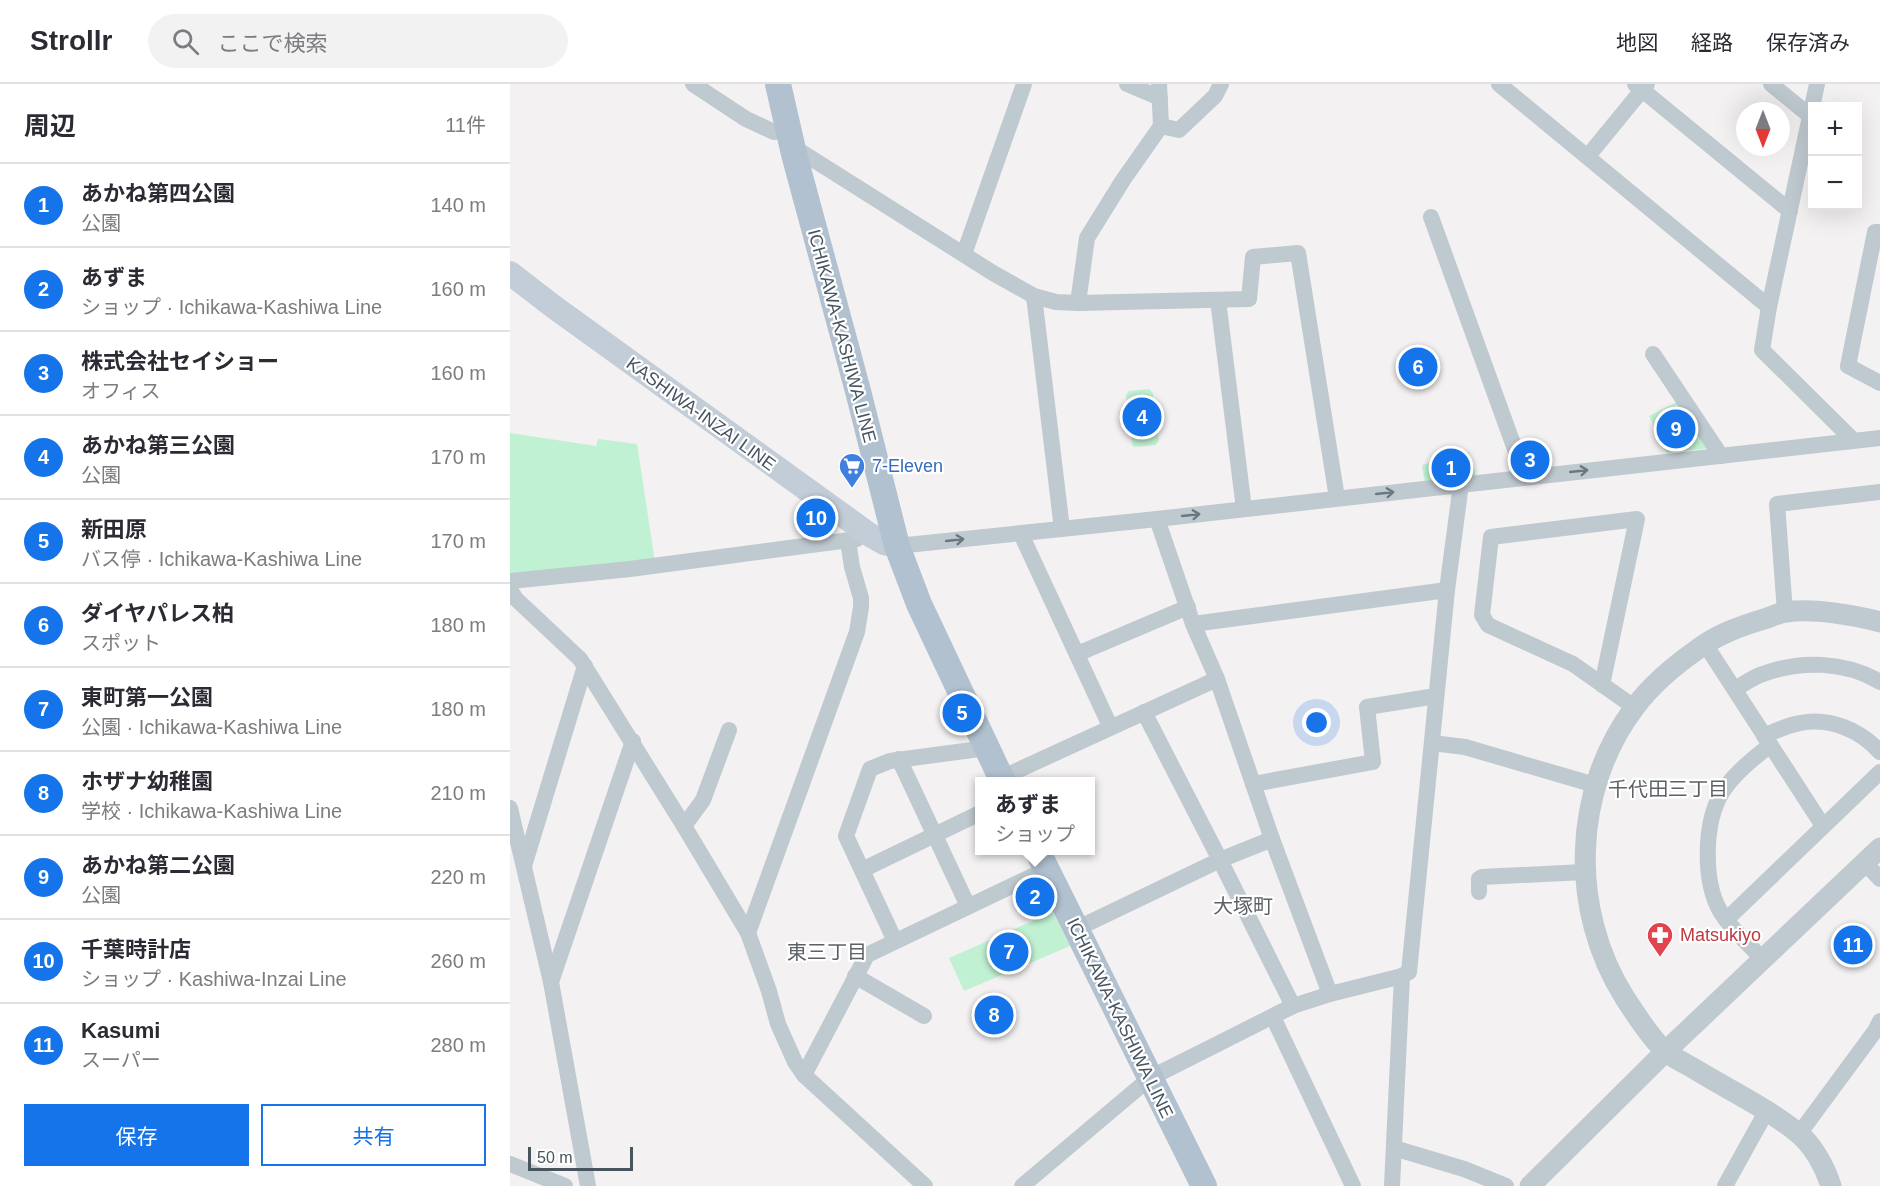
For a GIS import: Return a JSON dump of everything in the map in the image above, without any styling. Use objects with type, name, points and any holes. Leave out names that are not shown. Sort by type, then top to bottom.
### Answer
[{"type":"main road","name":"ICHIKAWA-KASHIWA LINE","points":[[778,84],[791,142],[897,546],[919,604],[1001,777]]},
{"type":"main road","name":"KASHIWA-INZAI LINE","points":[[510,273],[859,538],[897,546]]},
{"type":"main road","name":"ICHIKAWA-KASHIWA LINE","points":[[1042,860],[1204,1186]]},
{"type":"street","points":[[693,84],[746,119],[791,142],[803,153],[993,273],[1034,296],[1056,302],[1078,303],[1249,299],[1253,257],[1298,253],[1337,498]]},
{"type":"street","points":[[1078,303],[1087,238],[1123,180],[1161,126],[1160,91],[1127,84]]},
{"type":"street","points":[[1161,126],[1179,130],[1215,96],[1221,84]]},
{"type":"street","points":[[1499,84],[1769,307]]},
{"type":"street","points":[[1771,84],[1808,114]]},
{"type":"street","points":[[1813,102],[1817,84]]},
{"type":"street","points":[[964,254],[1022,85]]},
{"type":"street","points":[[1588,156],[1641,86],[1790,211]]},
{"type":"street","points":[[1808,126],[1762,350],[1854,441]]},
{"type":"street","points":[[1431,217],[1525,477]]},
{"type":"street","points":[[1880,232],[1875,232],[1848,366],[1880,383]]},
{"type":"street","points":[[1034,296],[1062,529]]},
{"type":"street","points":[[1218,300],[1244,509]]},
{"type":"street","points":[[1653,354],[1721,456]]},
{"type":"street","points":[[897,546],[1880,438]]},
{"type":"street","points":[[1022,1186],[1150,1078],[1293,1006],[1402,976],[1409,972],[1447,590],[1461,484]]},
{"type":"street","points":[[1785,612],[1777,504],[1880,492]]},
{"type":"street","points":[[1157,519],[1193,624],[1217,679],[1272,839],[1330,994]]},
{"type":"street","points":[[1602,686],[1637,519],[1491,537],[1482,615],[1488,625],[1573,664],[1602,686],[1634,707]]},
{"type":"street","points":[[1021,534],[1110,726]]},
{"type":"street","points":[[510,581],[630,569],[859,538],[852,567],[861,598],[857,632],[748,933]]},
{"type":"street","points":[[510,590],[516,599],[580,658],[633,741],[748,933],[778,1024],[795,1062],[804,1075],[925,1186]]},
{"type":"street","points":[[1193,624],[1447,590]]},
{"type":"street","points":[[1077,654],[1188,607]]},
{"type":"street","points":[[1831,1186],[1814,1153],[1799,1134],[1666,1052],[1635,1013],[1616,985],[1601,952],[1592,925],[1584,872],[1589,818],[1595,785],[1606,755],[1634,707],[1660,679],[1705,644],[1736,627],[1785,612],[1829,612],[1880,622]]},
{"type":"street","points":[[1705,644],[1823,826]]},
{"type":"street","points":[[1735,689],[1762,674],[1787,667],[1813,664],[1856,671],[1880,681]]},
{"type":"street","points":[[524,867],[585,666]]},
{"type":"street","points":[[1008,777],[1110,726],[1217,679]]},
{"type":"street","points":[[1253,783],[1373,762],[1367,707],[1436,696]]},
{"type":"street","points":[[1144,712],[1293,1006]]},
{"type":"street","points":[[1763,960],[1726,920],[1714,896],[1707,860],[1713,818],[1720,795],[1767,740],[1797,723],[1813,721],[1842,726],[1870,741],[1880,752]]},
{"type":"street","points":[[684,826],[703,800],[729,730]]},
{"type":"street","points":[[551,982],[633,741]]},
{"type":"street","points":[[1432,742],[1465,747],[1595,785]]},
{"type":"street","points":[[895,940],[846,836],[870,770],[890,760],[987,748]]},
{"type":"street","points":[[898,759],[968,906]]},
{"type":"street","points":[[1726,920],[1880,772]]},
{"type":"street","points":[[510,808],[551,982],[588,1186]]},
{"type":"street","points":[[862,870],[975,815]]},
{"type":"street","points":[[1076,929],[1220,860],[1272,839]]},
{"type":"street","points":[[1530,1186],[1666,1052],[1880,848]]},
{"type":"street","points":[[804,1075],[867,955],[968,906],[1042,860]]},
{"type":"street","points":[[1864,863],[1880,879]]},
{"type":"street","points":[[1479,892],[1479,879],[1482,877],[1584,872]]},
{"type":"street","points":[[855,976],[924,1016]]},
{"type":"street","points":[[1392,1186],[1402,976]]},
{"type":"street","points":[[1273,1017],[1353,1186]]},
{"type":"street","points":[[1799,1134],[1878,1029]]},
{"type":"street","points":[[1725,1186],[1766,1112]]},
{"type":"street","points":[[1394,1148],[1464,1169],[1506,1186]]},
{"type":"street","points":[[510,1164],[565,1186]]},
{"type":"green space","points":[[1149,389],[1153,393],[1159,440],[1156,445],[1134,447],[1126,395],[1129,391]]},
{"type":"green space","points":[[1677,402],[1710,448],[1667,453],[1649,416]]},
{"type":"green space","points":[[510,433],[596,446],[598,439],[637,444],[655,562],[510,578]]},
{"type":"green space","points":[[1469,452],[1477,478],[1425,483],[1422,465]]},
{"type":"green space","points":[[1053,912],[1070,946],[964,991],[949,958]]},
{"type":"place","name":"ダイヤパレス柏","points":[[1418,367]]},
{"type":"place","name":"あかね第三公園","points":[[1142,417]]},
{"type":"place","name":"あかね第二公園","points":[[1676,429]]},
{"type":"place","name":"株式会社セイショー","points":[[1530,460]]},
{"type":"place","name":"あかね第四公園","points":[[1451,468]]},
{"type":"place","name":"7-Eleven","points":[[852,489]]},
{"type":"place","name":"千葉時計店","points":[[816,518]]},
{"type":"place","name":"新田原","points":[[962,713]]},
{"type":"place","name":"あずま","points":[[1035,897]]},
{"type":"place","name":"Kasumi","points":[[1853,945]]},
{"type":"place","name":"東町第一公園","points":[[1009,952]]},
{"type":"place","name":"Matsukiyo","points":[[1660,958]]},
{"type":"place","name":"ホザナ幼稚園","points":[[994,1015]]},
{"type":"district","name":"千代田三丁目","points":[[1668,789]]},
{"type":"district","name":"大塚町","points":[[1243,906]]},
{"type":"district","name":"東三丁目","points":[[827,952]]}]
